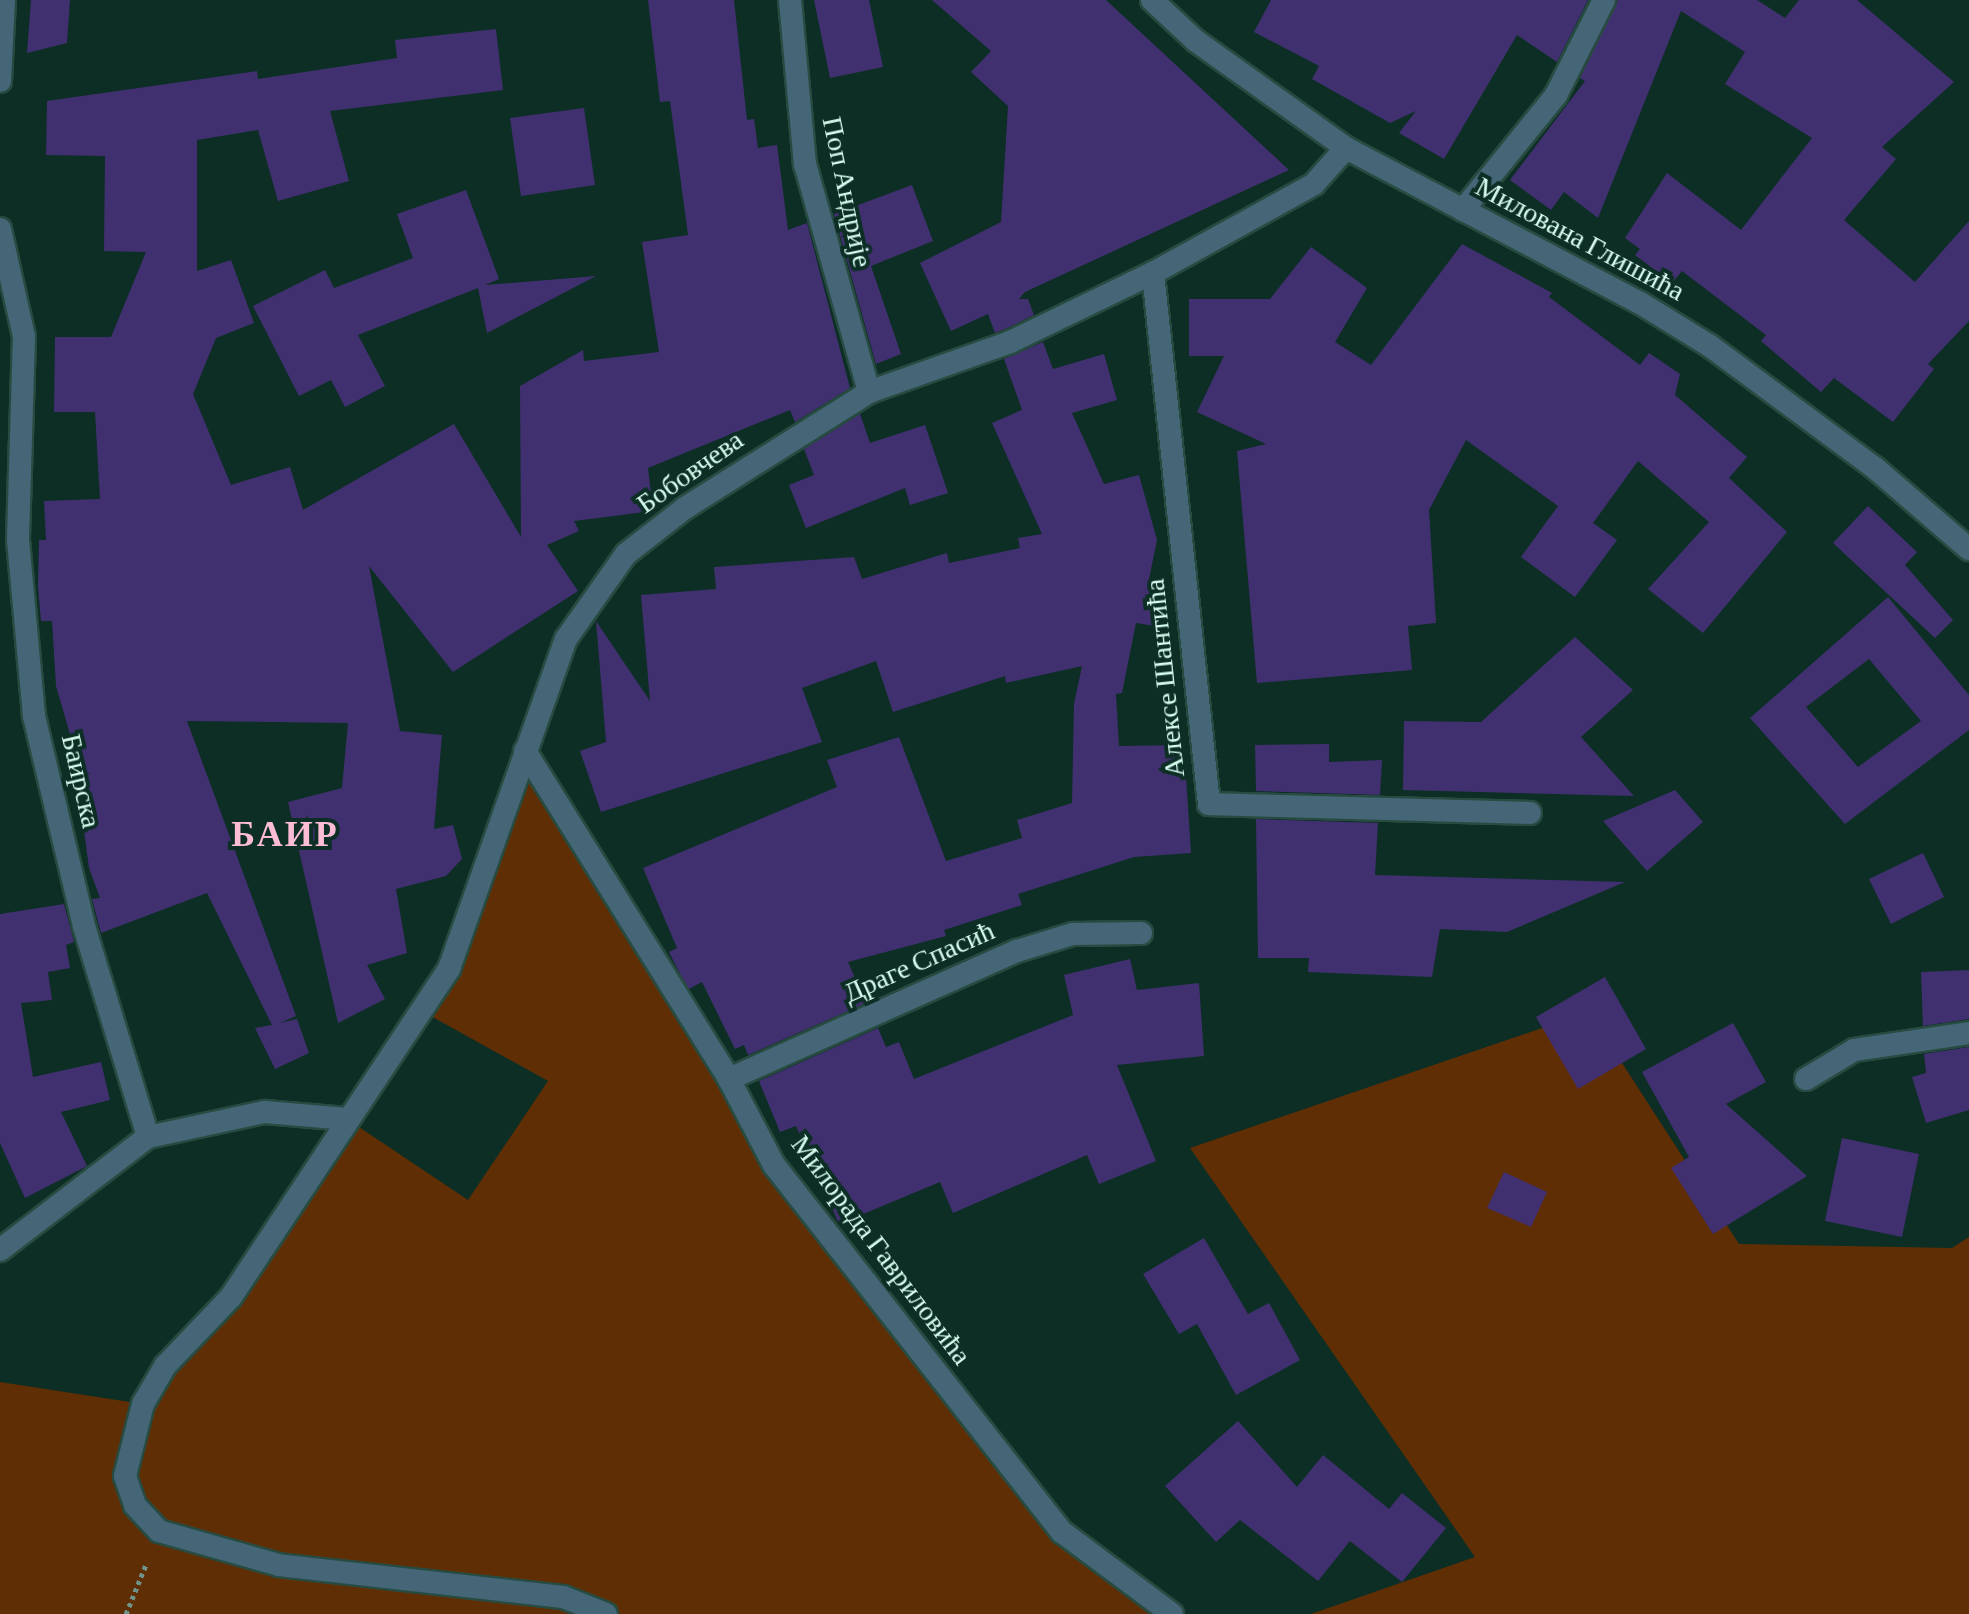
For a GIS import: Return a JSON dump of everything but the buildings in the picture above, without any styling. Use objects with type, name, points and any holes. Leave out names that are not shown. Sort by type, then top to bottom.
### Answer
[{"type":"street","points":[[0,81],[4,0]]},
{"type":"street","name":"Поп Андрије","points":[[790,0],[805,164],[869,392]]},
{"type":"street","name":"Милована Глишића","points":[[1152,0],[1196,41],[1346,148],[1640,303],[1710,346],[1875,468],[1969,549]]},
{"type":"street","points":[[1463,210],[1556,95],[1604,0]]},
{"type":"street","name":"Бобовчева","points":[[159,1531],[135,1505],[125,1476],[143,1404],[165,1366],[231,1297],[449,969],[566,639],[626,554],[685,508],[869,392],[1010,342],[1153,273],[1314,184],[1346,148]]},
{"type":"street","name":"Баирска","points":[[0,229],[25,346],[18,540],[34,716],[84,926],[148,1137]]},
{"type":"street","name":"Алексе Шантића","points":[[1153,273],[1209,804],[1530,813]]},
{"type":"street","name":"Милорада Гавриловића","points":[[525,751],[729,1079],[774,1165],[1062,1532],[1172,1614]]},
{"type":"street","name":"Драге Спасић","points":[[729,1079],[1017,951],[1073,934],[1141,933]]},
{"type":"street","points":[[1806,1079],[1826,1062],[1854,1050],[1969,1033]]},
{"type":"street","points":[[0,1250],[148,1137],[265,1112],[347,1119]]},
{"type":"street","points":[[159,1531],[279,1565],[563,1597],[606,1614]]},
{"type":"path","points":[[126,1614],[159,1531]]},
{"type":"shaded area","points":[[525,751],[774,1165],[1062,1532],[1172,1614],[0,1614],[0,1382],[143,1404],[231,1297],[347,1119],[468,1200],[548,1081],[420,1010],[449,969]]},
{"type":"shaded area","points":[[1589,1012],[1739,1244],[1952,1248],[1969,1237],[1969,1614],[1311,1614],[1475,1557],[1190,1148]]},
{"type":"district","name":"БАИР","points":[[285,835]]}]
